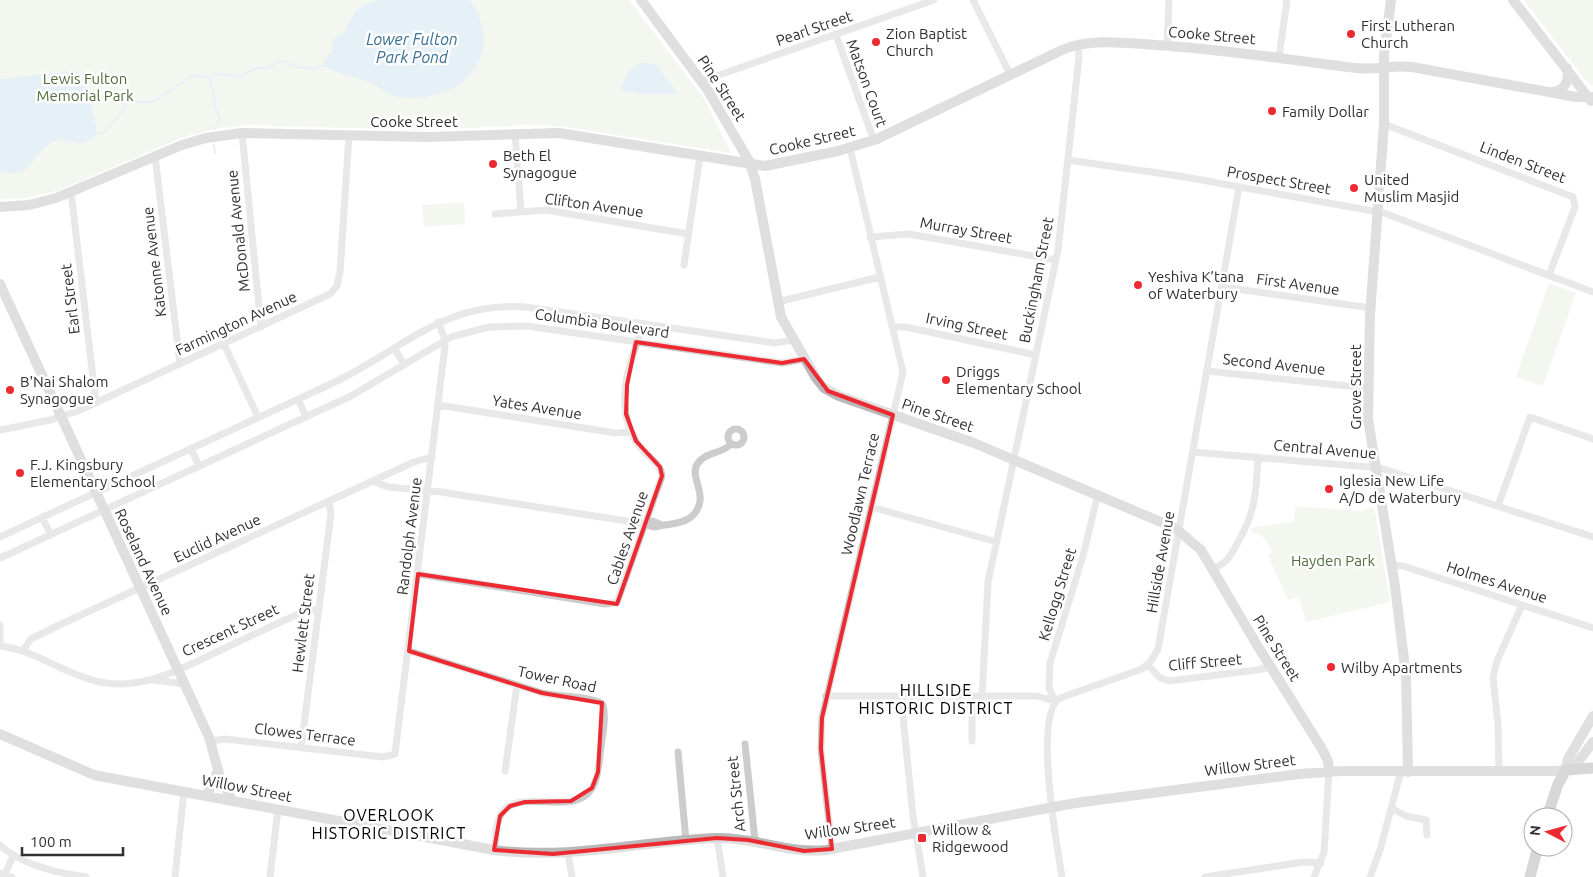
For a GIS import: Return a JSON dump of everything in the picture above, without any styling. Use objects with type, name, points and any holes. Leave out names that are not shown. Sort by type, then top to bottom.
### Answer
[{"type":"main road","points":[[1550,807],[1558,784],[1566,770],[1593,768]]},
{"type":"main road","points":[[1530,877],[1535,857]]},
{"type":"street","name":"Pine Street","points":[[641,0],[702,81],[750,164],[755,179],[781,317],[818,381],[828,391],[1014,460],[1162,521],[1180,531],[1199,547],[1213,569],[1270,667],[1322,749],[1328,761],[1329,772]]},
{"type":"street","name":"Pearl Street","points":[[702,81],[934,0]]},
{"type":"street","points":[[973,0],[1011,76]]},
{"type":"street","points":[[1167,45],[1169,0]]},
{"type":"street","points":[[1279,57],[1287,0]]},
{"type":"street","name":"Grove Street","points":[[1391,0],[1385,46],[1384,124],[1371,308],[1368,424],[1392,565],[1407,685],[1404,771]]},
{"type":"street","points":[[1513,0],[1592,99]]},
{"type":"street","name":"Matson Court","points":[[836,35],[874,141]]},
{"type":"street","name":"Cooke Street","points":[[0,207],[36,204],[71,192],[198,140],[242,133],[427,137],[515,133],[567,134],[771,166],[874,141],[1062,50],[1078,45],[1127,43],[1221,49],[1366,69],[1398,65],[1424,68],[1592,99]]},
{"type":"street","name":"Buckingham Street","points":[[982,697],[988,588],[996,542],[1056,260],[1080,57],[1078,45]]},
{"type":"street","points":[[1551,92],[1559,92],[1565,86],[1568,76],[1566,67]]},
{"type":"street","name":"Linden Street","points":[[1384,124],[1573,197],[1575,207],[1549,275]]},
{"type":"street","name":"McDonald Avenue","points":[[242,133],[261,327]]},
{"type":"street","points":[[515,133],[521,211]]},
{"type":"street","name":"Farmington Avenue","points":[[0,430],[60,417],[96,403],[325,297],[338,283],[349,135]]},
{"type":"street","name":"Woodlawn Terrace","points":[[832,849],[821,742],[826,696],[903,372],[850,148]]},
{"type":"street","name":"Katonne Avenue","points":[[155,156],[180,364]]},
{"type":"street","points":[[684,265],[700,156]]},
{"type":"street","name":"Prospect Street","points":[[1068,160],[1239,187],[1378,212],[1593,292]]},
{"type":"street","name":"Hillside Avenue","points":[[1148,665],[1160,644],[1239,187]]},
{"type":"street","name":"Earl Street","points":[[71,192],[96,403]]},
{"type":"street","name":"Clifton Avenue","points":[[495,214],[546,210],[688,234]]},
{"type":"street","name":"Murray Street","points":[[870,237],[909,234],[1056,260]]},
{"type":"street","points":[[777,302],[880,277]]},
{"type":"street","name":"Roseland Avenue","points":[[0,284],[210,741],[218,771],[232,800]]},
{"type":"street","name":"First Avenue","points":[[1222,287],[1371,308]]},
{"type":"street","name":"Columbia Boulevard","points":[[0,537],[351,374],[438,322],[475,310],[518,306],[775,343],[793,340]]},
{"type":"street","name":"Randolph Avenue","points":[[395,754],[438,405],[444,340],[438,322]]},
{"type":"street","name":"Cables Avenue","points":[[418,574],[613,604],[617,602],[621,596],[662,473],[660,468],[639,446],[631,432],[626,414],[625,401],[632,353],[645,324]]},
{"type":"street","name":"Columbia Boulevard","points":[[0,558],[363,390],[444,340],[471,330],[513,325],[782,363],[804,359]]},
{"type":"street","name":"Irving Street","points":[[892,327],[906,327],[1036,355]]},
{"type":"street","points":[[224,344],[258,417]]},
{"type":"street","points":[[394,348],[404,364]]},
{"type":"street","name":"Second Avenue","points":[[1207,370],[1368,388]]},
{"type":"street","points":[[298,399],[306,417]]},
{"type":"street","name":"Yates Avenue","points":[[438,405],[615,433],[631,432]]},
{"type":"street","points":[[1498,506],[1530,417],[1593,439]]},
{"type":"street","points":[[373,481],[388,487],[428,491],[646,524],[652,527],[682,523],[694,515],[700,499],[695,473],[697,464],[703,458],[726,449],[731,444]]},
{"type":"street","points":[[191,448],[199,466]]},
{"type":"street","name":"Central Avenue","points":[[1193,452],[1374,467],[1593,537]]},
{"type":"street","name":"Euclid Avenue","points":[[23,650],[29,641],[36,637],[419,460],[432,457]]},
{"type":"street","points":[[1213,569],[1227,562],[1252,516],[1258,457]]},
{"type":"street","name":"Kellogg Street","points":[[1055,701],[1049,688],[1050,663],[1083,556],[1098,494]]},
{"type":"street","name":"Hewlett Street","points":[[302,748],[331,514],[329,501]]},
{"type":"street","points":[[871,507],[996,542]]},
{"type":"street","points":[[42,517],[51,535]]},
{"type":"street","name":"Holmes Avenue","points":[[1392,565],[1404,566],[1593,628]]},
{"type":"street","points":[[1499,772],[1498,725],[1493,677],[1497,661],[1522,605]]},
{"type":"street","name":"Crescent Street","points":[[0,645],[23,650],[77,675],[98,682],[124,684],[154,680],[303,612],[319,609]]},
{"type":"street","points":[[0,625],[0,645]]},
{"type":"street","name":"Tower Road","points":[[409,651],[555,696],[592,698],[601,703],[604,715],[598,772],[592,788],[578,800],[565,802],[522,802],[506,809],[499,819],[494,850]]},
{"type":"street","points":[[826,696],[1037,696],[1055,701],[1101,682],[1140,670],[1148,665]]},
{"type":"street","name":"Cliff Street","points":[[1148,665],[1160,678],[1169,681],[1270,667]]},
{"type":"street","name":"Crescent Street","points":[[154,680],[184,684]]},
{"type":"street","points":[[505,771],[517,685]]},
{"type":"street","points":[[901,697],[915,834],[923,877]]},
{"type":"street","points":[[972,697],[972,741]]},
{"type":"street","points":[[1055,701],[1049,715],[1047,737],[1052,807],[1062,877]]},
{"type":"street","points":[[1566,770],[1568,759],[1593,716]]},
{"type":"street","name":"Willow Street","points":[[0,734],[86,773],[494,850],[535,854],[568,853],[717,838],[755,841],[804,851],[832,849],[1052,807],[1185,788],[1329,772],[1566,770]]},
{"type":"street","name":"Clowes Terrace","points":[[210,741],[224,739],[386,757],[395,754]]},
{"type":"street","points":[[1566,770],[1577,764],[1593,742]]},
{"type":"street","name":"Arch Street","points":[[745,744],[755,841]]},
{"type":"street","points":[[678,752],[686,841]]},
{"type":"street","points":[[207,795],[218,771]]},
{"type":"street","points":[[1370,877],[1404,771]]},
{"type":"street","points":[[1314,877],[1321,863],[1324,848],[1329,772]]},
{"type":"street","points":[[175,877],[184,791]]},
{"type":"street","points":[[270,877],[278,808]]},
{"type":"street","points":[[1391,808],[1406,816],[1426,820],[1427,835]]},
{"type":"street","points":[[717,838],[723,877]]},
{"type":"street","points":[[0,845],[14,856],[62,876],[86,877]]},
{"type":"street","points":[[568,853],[572,877]]},
{"type":"street","points":[[6,875],[14,856]]},
{"type":"street","points":[[1205,877],[1304,862],[1321,863]]},
{"type":"highlighted area","points":[[636,342],[782,363],[804,359],[828,391],[893,415],[822,718],[821,749],[832,849],[804,851],[748,840],[717,838],[553,854],[494,850],[500,816],[510,806],[525,802],[571,801],[592,788],[598,772],[602,703],[542,693],[409,651],[418,574],[617,604],[662,476],[660,467],[636,441],[626,414],[627,385]]},
{"type":"green space","name":"Lewis Fulton Memorial Park","points":[[0,0],[629,0],[705,100],[731,153],[560,126],[526,125],[426,130],[249,125],[214,129],[181,138],[57,191],[25,198],[0,199]]},
{"type":"green space","points":[[1524,0],[1593,0],[1593,86],[1587,82]]},
{"type":"green space","points":[[464,202],[465,224],[424,227],[422,205]]},
{"type":"green space","points":[[1549,283],[1576,293],[1543,386],[1516,377]]},
{"type":"green space","name":"Hayden Park","points":[[1295,506],[1361,511],[1374,506],[1390,602],[1306,622],[1299,597],[1288,600],[1268,556],[1273,551],[1262,536],[1250,531],[1253,527],[1294,522]]},
{"type":"water","name":"Lower Fulton Park Pond","points":[[381,0],[470,0],[480,20],[484,38],[481,55],[474,70],[463,82],[447,91],[429,97],[408,98],[394,96],[366,81],[326,68],[323,60],[332,53],[334,39],[345,32],[357,10],[366,4]]},
{"type":"water","points":[[642,62],[657,65],[678,94],[643,94],[620,90],[629,70]]},
{"type":"water","points":[[72,71],[85,75],[96,127],[94,139],[82,143],[62,140],[55,141],[44,148],[25,169],[11,173],[0,172],[0,79]]},
{"type":"waterway","points":[[95,133],[103,133],[120,114],[127,102],[153,102],[192,76],[209,77],[214,74],[239,76],[258,68],[269,68],[278,62],[284,61],[297,67],[315,69],[325,65]]},
{"type":"waterway","points":[[209,78],[215,107],[220,118],[215,129]]},
{"type":"waterway","points":[[214,145],[215,153]]},
{"type":"place","name":"First Lutheran Church","points":[[1351,34]]},
{"type":"place","name":"Zion Baptist Church","points":[[876,42]]},
{"type":"place","name":"Family Dollar","points":[[1272,111]]},
{"type":"place","name":"Beth El Synagogue","points":[[493,164]]},
{"type":"place","name":"United Muslim Masjid","points":[[1354,188]]},
{"type":"place","name":"Yeshiva K’tana of Waterbury","points":[[1138,285]]},
{"type":"place","name":"Driggs Elementary School","points":[[946,380]]},
{"type":"place","name":"B'Nai Shalom Synagogue","points":[[10,390]]},
{"type":"place","name":"F.J. Kingsbury Elementary School","points":[[20,473]]},
{"type":"place","name":"Iglesia New Life A/D de Waterbury","points":[[1329,489]]},
{"type":"place","name":"Wilby Apartments","points":[[1331,667]]},
{"type":"place","name":"Willow & Ridgewood","points":[[922,838]]},
{"type":"district","name":"HILLSIDE HISTORIC DISTRICT","points":[[936,699]]},
{"type":"district","name":"OVERLOOK HISTORIC DISTRICT","points":[[389,824]]}]
